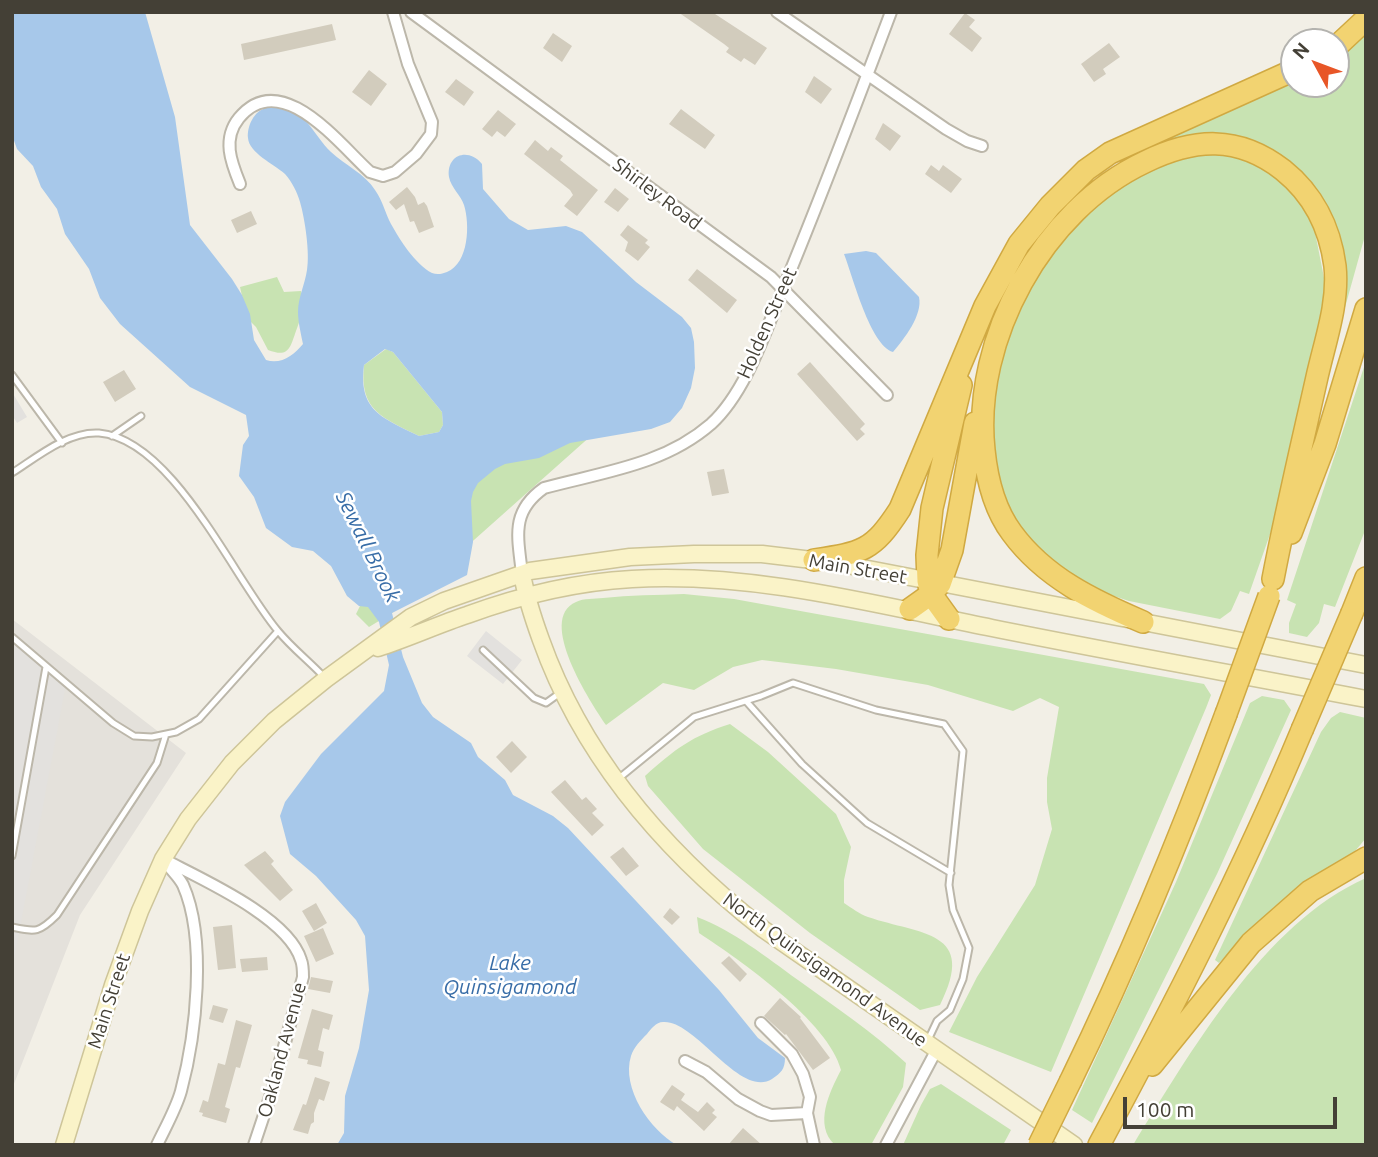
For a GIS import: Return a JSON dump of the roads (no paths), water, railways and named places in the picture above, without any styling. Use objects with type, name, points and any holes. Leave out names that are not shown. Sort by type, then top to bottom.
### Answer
[{"type":"highway","points":[[1350,34],[1366,19]]},
{"type":"highway","points":[[814,560],[861,551],[890,525],[900,509],[985,306],[1019,244],[1050,206],[1086,170],[1128,143],[1280,76]]},
{"type":"highway","points":[[910,609],[933,586],[952,550],[968,451],[986,376],[1001,325],[1027,275],[1066,220],[1101,188],[1165,152],[1189,145],[1210,143],[1250,150],[1267,158],[1304,189],[1316,205],[1332,247],[1335,268],[1330,323],[1288,496],[1271,587]]},
{"type":"highway","points":[[1039,1145],[1139,932],[1189,812],[1325,444],[1366,309]]},
{"type":"highway","points":[[948,619],[933,586],[927,555],[932,508],[976,329]]},
{"type":"highway","points":[[986,376],[983,433],[985,466],[996,504],[1007,527],[1022,545],[1064,583],[1086,597],[1143,622]]},
{"type":"highway","points":[[1099,1145],[1204,944],[1282,779],[1366,578]]},
{"type":"highway","points":[[1124,1098],[1251,943],[1310,891],[1366,858]]},
{"type":"main road","name":"Main Street","points":[[64,1145],[113,985],[140,911],[163,859],[188,819],[232,763],[274,721],[411,617],[444,601],[549,568],[619,559],[694,554],[762,554],[814,560],[933,586],[1143,622],[1366,665]]},
{"type":"main road","name":"North Quinsigamond Avenue","points":[[523,574],[526,597],[548,662],[595,751],[678,854],[729,902],[774,937],[1074,1145]]},
{"type":"main road","name":"Main Street","points":[[364,652],[412,637],[466,615],[526,597],[584,585],[632,579],[714,579],[787,588],[910,609],[948,619],[1366,699]]},
{"type":"street","points":[[240,184],[228,141],[233,126],[241,116],[262,101],[284,102],[303,111],[370,172],[383,176],[394,172],[423,146],[430,134],[432,122],[412,74],[393,12]]},
{"type":"street","name":"Shirley Road","points":[[411,12],[771,277],[887,395]]},
{"type":"street","points":[[777,12],[956,135],[982,146]]},
{"type":"street","name":"Holden Street","points":[[523,574],[518,537],[519,521],[531,497],[544,488],[667,454],[711,424],[726,408],[761,345],[829,178],[891,12]]},
{"type":"street","points":[[158,1144],[180,1094],[191,1045],[197,998],[192,917],[187,895],[181,881],[163,859]]},
{"type":"street","name":"Oakland Avenue","points":[[163,859],[258,912],[283,934],[301,959],[303,977],[254,1145]]},
{"type":"street","points":[[761,1023],[792,1054],[803,1074],[810,1097],[807,1114],[814,1145]]},
{"type":"street","points":[[886,1145],[931,1047]]},
{"type":"street","points":[[685,1061],[706,1072],[738,1099],[760,1111],[771,1115],[807,1114]]},
{"type":"lane","points":[[12,374],[62,443]]},
{"type":"lane","points":[[112,436],[141,415]]},
{"type":"lane","points":[[12,473],[72,438],[98,433],[123,439],[172,477],[278,631],[326,679]]},
{"type":"lane","points":[[13,641],[113,723],[134,736],[152,737],[177,732],[199,719],[278,631]]},
{"type":"lane","points":[[483,650],[534,698],[546,703],[562,691]]},
{"type":"lane","points":[[12,856],[46,667]]},
{"type":"lane","points":[[616,780],[694,717],[793,683],[876,710],[944,724],[963,751],[949,885],[953,910],[969,948],[963,979],[950,1010],[937,1021],[931,1047]]},
{"type":"lane","points":[[746,701],[802,764],[867,823],[951,873]]},
{"type":"lane","points":[[12,927],[35,932],[57,915],[157,762],[166,734]]},
{"type":"water","name":"Lake Quinsigamond","points":[[12,12],[145,12],[175,117],[190,225],[242,295],[250,314],[254,340],[266,360],[287,358],[303,344],[298,307],[308,263],[305,227],[296,191],[285,174],[253,149],[248,138],[250,124],[258,112],[278,107],[289,108],[297,113],[331,152],[371,184],[403,244],[420,264],[432,273],[447,272],[460,260],[464,252],[466,213],[463,201],[450,181],[449,169],[454,159],[459,156],[471,156],[482,164],[483,189],[509,219],[528,230],[566,226],[582,232],[636,282],[682,317],[691,328],[695,368],[691,388],[682,408],[670,422],[651,429],[570,443],[539,458],[505,464],[495,469],[478,483],[473,492],[473,542],[467,575],[392,613],[403,657],[422,703],[433,717],[471,743],[478,757],[505,780],[513,795],[553,816],[568,828],[719,990],[758,1038],[785,1058],[778,1075],[759,1082],[746,1078],[689,1032],[676,1024],[660,1022],[634,1050],[629,1068],[630,1081],[648,1119],[677,1145],[337,1145],[344,1133],[345,1096],[359,1048],[369,990],[365,936],[356,920],[316,876],[290,854],[280,816],[285,802],[321,754],[384,691],[389,665],[379,622],[368,607],[359,606],[347,596],[331,566],[313,551],[292,547],[266,528],[254,497],[239,476],[243,445],[249,436],[246,415],[190,387],[120,324],[100,298],[89,269],[65,234],[57,209],[41,187],[33,166],[17,149],[12,135]],"holes":[[[385,349],[393,352],[442,412],[443,425],[439,432],[419,436],[384,418],[369,403],[363,381],[364,365]]]},
{"type":"water","points":[[866,251],[876,253],[919,297],[915,319],[893,352],[885,347],[870,324],[844,254]]},
{"type":"water label","name":"Sewall Brook","points":[[368,547]]}]
